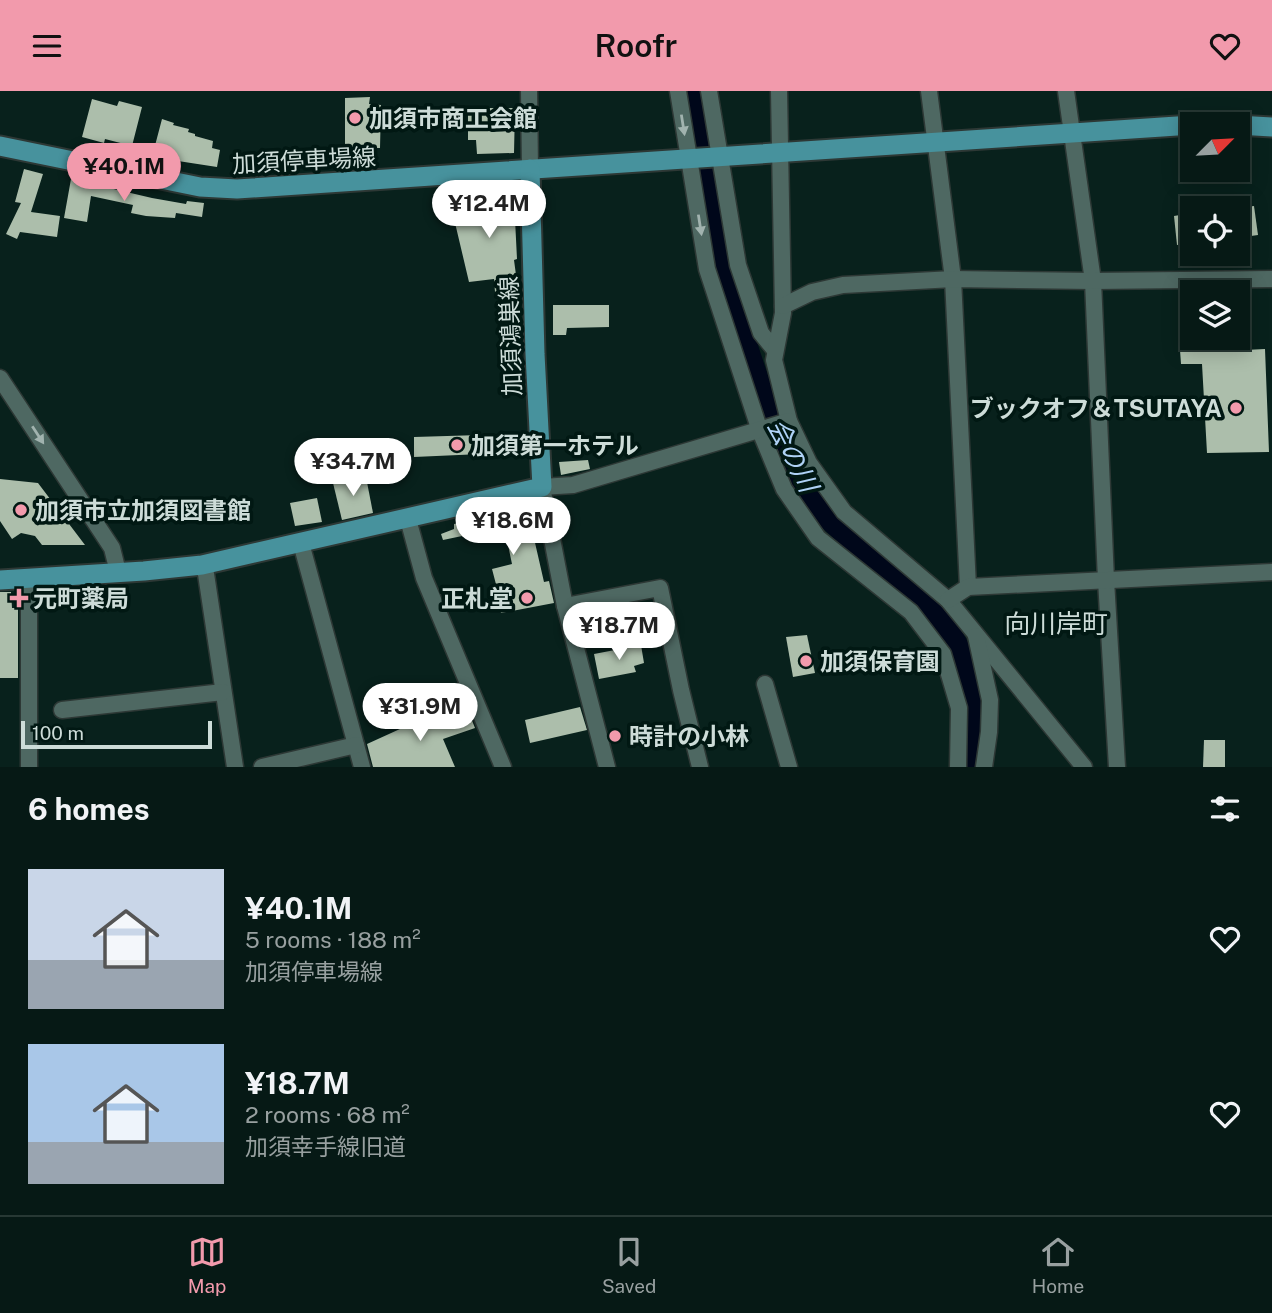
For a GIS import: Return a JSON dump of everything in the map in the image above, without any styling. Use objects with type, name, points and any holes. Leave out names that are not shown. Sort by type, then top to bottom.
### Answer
[{"type":"main road","points":[[530,169],[1180,126]]},
{"type":"main road","points":[[1250,126],[1272,127]]},
{"type":"main road","name":"加須停車場線","points":[[0,145],[200,187],[221,188],[380,181],[530,169]]},
{"type":"main road","name":"加須鴻巣線","points":[[530,169],[542,487]]},
{"type":"main road","points":[[0,580],[202,565],[542,487]]},
{"type":"street","points":[[529,91],[530,169]]},
{"type":"street","points":[[678,91],[703,157],[761,333],[774,349]]},
{"type":"street","points":[[709,91],[703,157],[707,269],[761,431],[784,489],[818,538],[911,612],[943,654],[959,708],[958,767]]},
{"type":"street","points":[[779,91],[783,306],[774,360],[789,421],[809,463],[844,512],[948,600],[1084,767]]},
{"type":"street","points":[[929,91],[954,279],[968,587]]},
{"type":"street","points":[[1066,91],[1093,281],[1117,767]]},
{"type":"street","points":[[783,306],[812,292],[843,285],[954,279],[1272,279]]},
{"type":"street","points":[[0,378],[112,548],[118,572]]},
{"type":"street","points":[[607,767],[565,606],[542,487],[573,485],[789,421]]},
{"type":"street","points":[[408,519],[424,578],[503,767]]},
{"type":"street","points":[[301,543],[362,767]]},
{"type":"street","points":[[202,565],[206,574],[235,767]]},
{"type":"street","points":[[948,600],[968,587],[1272,572]]},
{"type":"street","points":[[29,578],[29,767]]},
{"type":"street","points":[[565,606],[660,588],[700,767]]},
{"type":"street","points":[[975,634],[990,700],[984,767]]},
{"type":"street","points":[[765,684],[789,767]]},
{"type":"street","points":[[62,710],[223,692]]},
{"type":"street","points":[[262,767],[356,745]]},
{"type":"building","points":[[370,97],[369,104],[381,105],[380,148],[345,148],[345,98]]},
{"type":"building","points":[[92,99],[117,106],[119,101],[142,107],[132,146],[105,139],[104,143],[82,137]]},
{"type":"building","points":[[468,108],[515,108],[514,153],[477,154],[476,140],[468,140]]},
{"type":"building","points":[[162,119],[189,129],[188,132],[195,136],[213,141],[212,148],[220,150],[217,167],[152,157]]},
{"type":"building","points":[[24,169],[43,174],[31,212],[60,216],[57,237],[20,232],[17,239],[6,234],[21,203],[15,202]]},
{"type":"building","points":[[71,179],[152,198],[186,204],[187,201],[204,203],[202,217],[176,213],[175,218],[146,216],[131,213],[133,205],[91,196],[87,222],[64,218]]},
{"type":"building","points":[[507,195],[514,199],[517,259],[514,260],[518,290],[495,292],[494,279],[469,282],[456,227],[454,221],[450,221],[450,208],[469,206],[468,197]]},
{"type":"building","points":[[1250,206],[1254,206],[1258,235],[1250,236]]},
{"type":"building","points":[[1180,215],[1180,245],[1177,245],[1174,216]]},
{"type":"building","points":[[553,305],[609,305],[609,327],[567,328],[566,335],[553,335]]},
{"type":"building","name":"ブックオフ＆TSUTAYA","points":[[1265,349],[1269,452],[1207,453],[1202,364],[1181,364],[1180,350]]},
{"type":"building","points":[[480,435],[481,454],[414,457],[414,437]]},
{"type":"building","points":[[588,460],[590,469],[561,475],[559,462]]},
{"type":"building","points":[[366,477],[373,513],[342,520],[333,483]]},
{"type":"building","points":[[0,479],[38,483],[85,545],[42,545],[35,536],[21,533],[12,539],[0,521]]},
{"type":"building","points":[[317,498],[322,522],[295,526],[290,503]]},
{"type":"building","points":[[532,502],[538,533],[533,534],[544,582],[549,581],[554,603],[501,613],[498,602],[494,603],[492,593],[498,592],[492,569],[512,564],[507,540],[488,543],[486,531],[443,540],[441,534],[454,529],[454,524],[464,522],[465,525],[484,518],[483,513]]},
{"type":"building","points":[[61,588],[61,607],[39,607],[39,590]]},
{"type":"building","points":[[0,592],[11,592],[12,608],[18,608],[18,678],[0,678]]},
{"type":"building","points":[[807,635],[815,673],[793,677],[786,637]]},
{"type":"building","points":[[641,645],[644,663],[634,666],[636,672],[599,679],[594,654]]},
{"type":"building","points":[[580,707],[587,730],[530,743],[525,720]]},
{"type":"building","points":[[446,708],[451,719],[469,713],[475,728],[443,739],[455,767],[373,767],[367,744]]},
{"type":"building","points":[[1204,740],[1225,740],[1225,767],[1203,767]]},
{"type":"waterway","name":"会の川","points":[[696,91],[708,174],[738,321],[761,391],[806,487],[824,514],[945,624],[958,648],[976,705],[976,740],[971,767]]},
{"type":"place","name":"加須市商工会館","points":[[355,118]]},
{"type":"place","name":"ブックオフ＆TSUTAYA","points":[[1236,408]]},
{"type":"place","name":"加須第一ホテル","points":[[457,445]]},
{"type":"place","name":"加須市立加須図書館","points":[[21,510]]},
{"type":"place","name":"元町薬局","points":[[19,598]]},
{"type":"place","name":"正札堂","points":[[527,598]]},
{"type":"place","name":"加須保育園","points":[[806,661]]},
{"type":"place","name":"時計の小林","points":[[615,736]]},
{"type":"district","name":"向川岸町","points":[[1056,623]]}]
